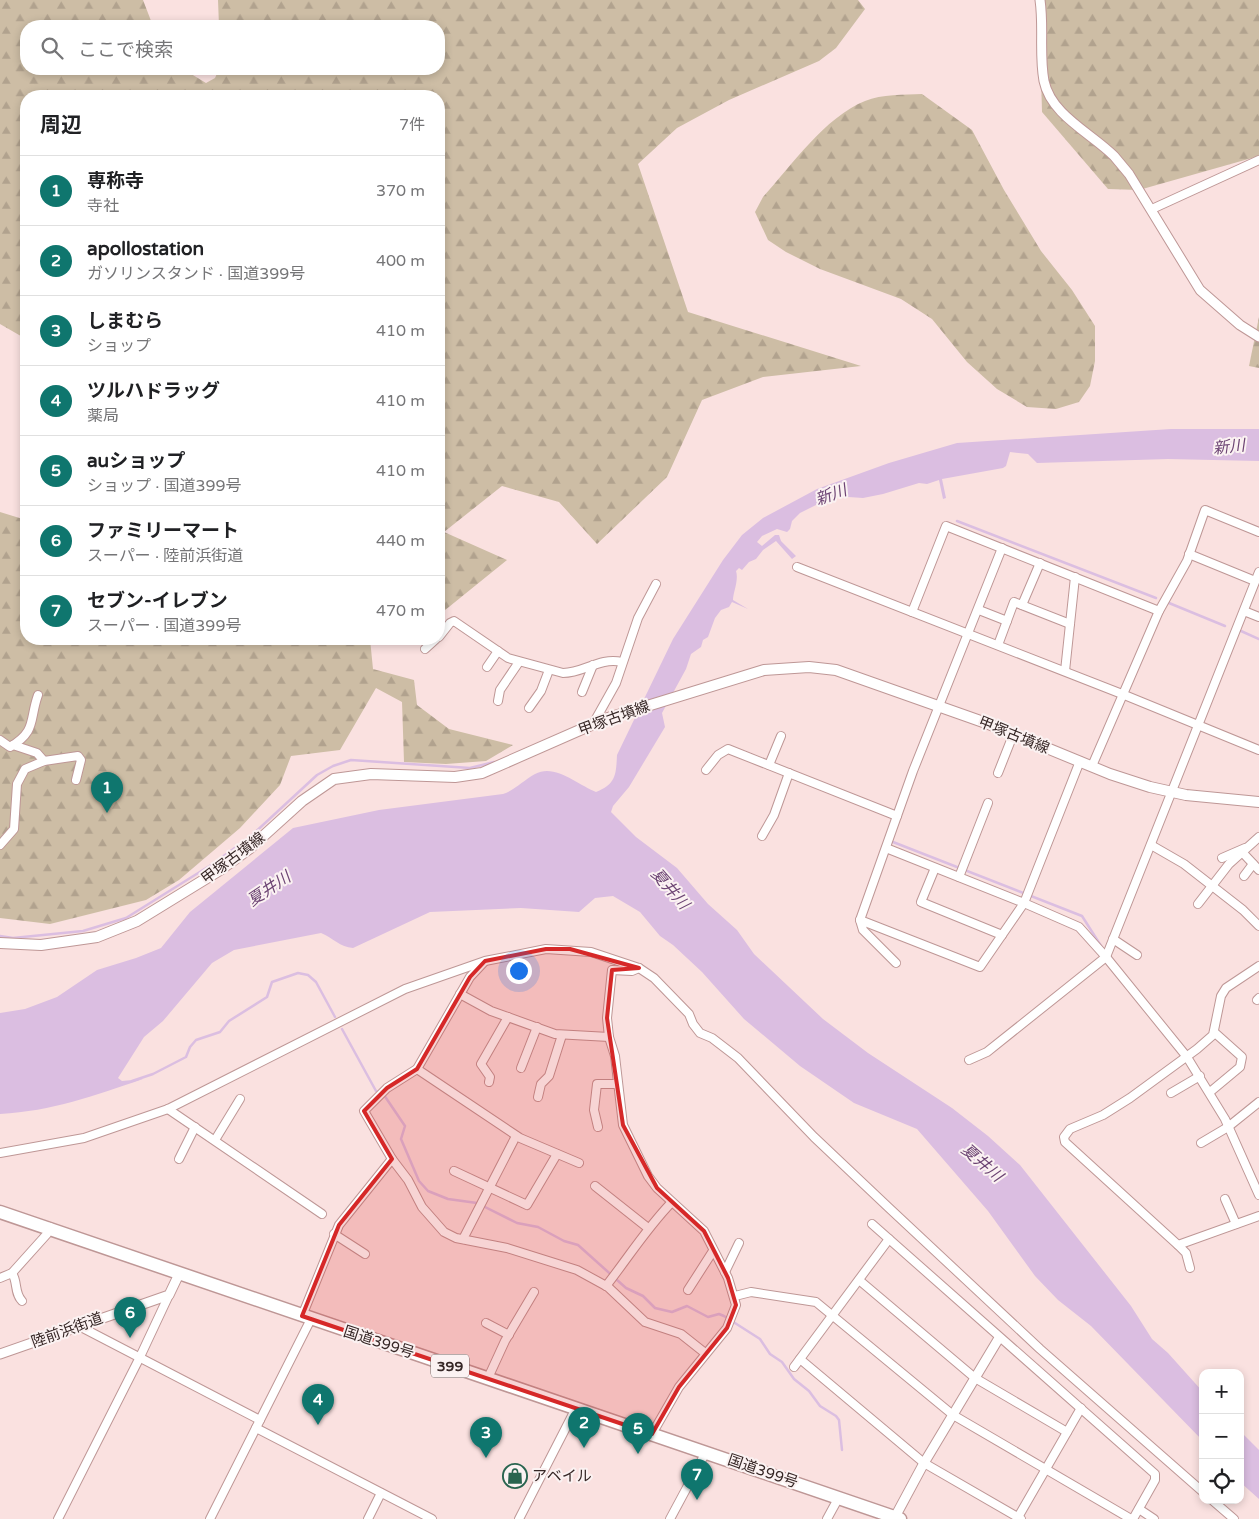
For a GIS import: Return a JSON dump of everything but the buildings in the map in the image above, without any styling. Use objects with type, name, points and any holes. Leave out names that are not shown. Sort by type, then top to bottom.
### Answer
[{"type":"highway","name":"国道399号","points":[[0,1212],[897,1518]]},
{"type":"main road","name":"甲塚古墳線","points":[[0,943],[41,944],[98,937],[137,921],[220,870],[249,849],[302,801],[334,779],[372,774],[470,776],[501,766],[606,719],[719,682],[764,670],[822,667],[855,675],[939,706],[1110,774],[1172,792],[1259,802]]},
{"type":"street","points":[[1040,0],[1041,59],[1044,82],[1059,110],[1114,157],[1129,174],[1200,290],[1234,320],[1259,337]]},
{"type":"street","points":[[1152,209],[1259,160]]},
{"type":"street","points":[[1092,766],[1122,694],[1127,689],[1160,611],[1189,554],[1205,510],[1259,532]]},
{"type":"street","points":[[912,612],[946,526],[1160,611]]},
{"type":"street","points":[[896,963],[863,930],[860,920],[897,816],[1002,548]]},
{"type":"street","points":[[1189,554],[1256,587]]},
{"type":"street","points":[[1022,605],[1040,563]]},
{"type":"street","points":[[797,567],[1065,671],[1259,750]]},
{"type":"street","points":[[969,1060],[987,1052],[1106,956],[1197,726],[1244,611],[1256,587],[1259,572]]},
{"type":"street","points":[[1065,671],[1075,577]]},
{"type":"street","points":[[593,724],[616,683],[638,618],[656,584]]},
{"type":"street","points":[[998,645],[1014,602],[1070,624]]},
{"type":"street","points":[[979,610],[1007,621]]},
{"type":"street","points":[[1244,611],[1259,617]]},
{"type":"street","points":[[445,629],[454,621],[498,652],[519,662],[549,670],[572,673],[594,664],[613,660],[622,662]]},
{"type":"street","points":[[425,649],[429,645]]},
{"type":"street","points":[[487,667],[498,652]]},
{"type":"street","points":[[498,701],[500,690],[519,662]]},
{"type":"street","points":[[582,692],[594,664]]},
{"type":"street","points":[[529,708],[541,691],[549,670]]},
{"type":"street","points":[[14,745],[28,734],[33,721],[38,695]]},
{"type":"street","points":[[998,773],[1013,735]]},
{"type":"street","points":[[769,765],[780,736]]},
{"type":"street","points":[[0,740],[7,746],[14,745],[37,753],[44,761]]},
{"type":"street","points":[[706,770],[718,755],[728,749],[897,816]]},
{"type":"street","points":[[0,845],[14,829],[17,784],[21,774],[30,766],[44,761],[78,756],[81,760],[76,780]]},
{"type":"street","points":[[860,920],[980,967],[1024,903],[1080,761]]},
{"type":"street","points":[[762,836],[774,815],[789,773]]},
{"type":"street","points":[[959,877],[988,803]]},
{"type":"street","points":[[1198,904],[1229,864],[1259,837]]},
{"type":"street","points":[[1151,845],[1175,858],[1213,886],[1259,926]]},
{"type":"street","points":[[886,848],[1024,903],[1079,928],[1106,956],[1200,1076],[1228,1127],[1259,1195]]},
{"type":"street","points":[[1222,858],[1243,848],[1244,850]]},
{"type":"street","points":[[1244,850],[1259,870]]},
{"type":"street","points":[[1244,876],[1253,864]]},
{"type":"street","points":[[935,868],[921,902],[1002,935]]},
{"type":"street","points":[[1113,938],[1138,955]]},
{"type":"street","points":[[0,1153],[84,1138],[168,1109],[404,989],[485,961],[546,949],[570,949],[591,952],[639,968],[677,999],[689,1014],[693,1024],[700,1033],[712,1038],[732,1053],[814,1137],[1040,1349],[1199,1488]]},
{"type":"street","points":[[485,961],[470,977],[417,1069],[387,1088],[364,1111],[392,1159],[408,1180],[422,1208],[444,1232],[463,1239],[507,1248],[577,1270],[606,1286],[624,1300],[645,1322],[680,1334],[705,1353]]},
{"type":"street","points":[[1190,1268],[1186,1253],[1065,1142],[1064,1137],[1070,1128],[1103,1115],[1187,1057],[1214,1032],[1221,996],[1226,988],[1259,966]]},
{"type":"street","points":[[639,968],[632,971],[612,970],[607,1018],[609,1037],[614,1048],[622,1125],[648,1176],[671,1203],[704,1231],[725,1272],[735,1296],[736,1305],[729,1325],[679,1388],[652,1434]]},
{"type":"street","points":[[460,994],[508,1017],[562,1035],[609,1037]]},
{"type":"street","points":[[489,1082],[489,1074],[481,1064],[508,1017]]},
{"type":"street","points":[[521,1068],[537,1027]]},
{"type":"street","points":[[1210,1092],[1240,1067],[1242,1057],[1214,1032]]},
{"type":"street","points":[[538,1097],[541,1084],[549,1076],[562,1035]]},
{"type":"street","points":[[417,1069],[516,1136],[579,1163]]},
{"type":"street","points":[[1172,1094],[1200,1076]]},
{"type":"street","points":[[598,1127],[594,1110],[598,1084],[618,1084]]},
{"type":"street","points":[[215,1140],[240,1099]]},
{"type":"street","points":[[1201,1142],[1228,1127],[1259,1102]]},
{"type":"street","points":[[168,1109],[322,1214]]},
{"type":"street","points":[[179,1159],[195,1127]]},
{"type":"street","points":[[463,1239],[516,1136]]},
{"type":"street","points":[[454,1171],[527,1205],[557,1154]]},
{"type":"street","points":[[210,1519],[260,1420],[307,1318],[334,1234],[339,1225],[392,1159]]},
{"type":"street","points":[[595,1186],[648,1228]]},
{"type":"street","points":[[1225,1199],[1236,1224]]},
{"type":"street","points":[[606,1286],[644,1238],[648,1228],[671,1203]]},
{"type":"street","points":[[1178,1245],[1259,1216]]},
{"type":"street","points":[[735,1296],[751,1292],[812,1300],[833,1315],[953,1415],[1132,1519],[1155,1480],[1155,1474],[872,1224]]},
{"type":"street","points":[[0,1278],[12,1273],[50,1228]]},
{"type":"street","points":[[334,1234],[365,1254]]},
{"type":"street","points":[[794,1367],[889,1239]]},
{"type":"street","points":[[725,1272],[739,1243]]},
{"type":"street","points":[[688,1290],[713,1251]]},
{"type":"street","points":[[12,1273],[17,1280],[17,1295],[22,1301]]},
{"type":"street","points":[[58,1519],[139,1359],[179,1274]]},
{"type":"street","points":[[859,1280],[975,1378],[1067,1432]]},
{"type":"street","points":[[488,1378],[509,1335],[534,1292]]},
{"type":"street","name":"陸前浜街道","points":[[0,1354],[169,1294]]},
{"type":"street","points":[[486,1323],[509,1335]]},
{"type":"street","points":[[79,1326],[139,1359],[260,1420]]},
{"type":"street","points":[[897,1518],[924,1463],[999,1338]]},
{"type":"street","points":[[800,1359],[924,1463],[1019,1518],[1081,1408]]},
{"type":"street","points":[[519,1519],[576,1408]]},
{"type":"street","points":[[256,1428],[432,1519]]},
{"type":"street","points":[[670,1519],[706,1452]]},
{"type":"street","points":[[368,1519],[381,1493]]},
{"type":"street","points":[[828,1519],[839,1497]]},
{"type":"street","points":[[1217,1504],[1234,1519]]},
{"type":"street","points":[[1138,1509],[1154,1519]]},
{"type":"highlighted area","points":[[546,949],[570,949],[639,968],[612,970],[607,1018],[623,1125],[657,1188],[704,1231],[728,1278],[736,1305],[727,1328],[679,1387],[652,1434],[302,1316],[339,1225],[392,1159],[364,1111],[387,1088],[417,1069],[470,977],[485,961]]},
{"type":"green space","points":[[0,0],[143,0],[151,20],[20,20],[20,75],[193,75],[206,83],[215,78],[216,75],[445,75],[445,20],[219,20],[218,0],[858,0],[865,9],[836,48],[819,61],[729,100],[677,128],[638,164],[688,312],[861,366],[763,377],[702,400],[667,477],[597,544],[559,502],[502,486],[445,531],[445,90],[20,90],[20,336],[0,324]]},
{"type":"green space","points":[[1039,0],[1259,0],[1259,156],[1139,190],[1108,189],[1042,112]]},
{"type":"green space","points":[[922,94],[972,130],[1004,190],[1041,251],[1072,290],[1095,326],[1095,361],[1090,386],[1079,402],[1056,409],[1027,407],[997,389],[967,362],[932,319],[901,299],[820,269],[786,252],[768,240],[755,212],[763,197],[809,143],[836,118],[850,108],[865,101],[886,96]]},
{"type":"green space","points":[[1259,317],[1259,368],[1249,366]]},
{"type":"green space","points":[[0,512],[20,518],[20,645],[371,645],[373,669],[414,680],[417,705],[449,729],[513,745],[486,761],[446,764],[404,762],[402,702],[376,688],[340,750],[291,756],[280,785],[240,828],[179,880],[146,900],[50,924],[0,918]]},
{"type":"green space","points":[[445,532],[507,560],[445,610]]},
{"type":"water","points":[[1171,429],[1259,429],[1259,461],[1168,459],[1037,463],[1028,454],[1010,452],[1006,466],[1003,468],[942,479],[946,498],[943,499],[939,480],[927,484],[919,483],[863,498],[834,496],[800,513],[792,521],[787,532],[777,529],[762,536],[757,542],[762,546],[775,535],[779,535],[781,541],[796,556],[792,559],[776,541],[763,550],[756,559],[749,562],[742,570],[739,568],[736,571],[737,578],[733,600],[748,609],[732,602],[729,607],[721,610],[715,618],[708,637],[703,640],[701,647],[691,654],[686,669],[662,713],[665,727],[629,787],[613,806],[611,812],[636,837],[677,868],[708,904],[737,930],[754,954],[823,1019],[868,1053],[952,1108],[988,1136],[1020,1165],[1131,1306],[1152,1339],[1168,1353],[1199,1388],[1199,1437],[1091,1326],[1058,1300],[1035,1276],[988,1211],[917,1129],[854,1103],[800,1066],[744,1019],[702,972],[673,945],[660,936],[640,912],[613,896],[595,898],[579,912],[521,908],[430,912],[353,948],[340,944],[321,933],[234,950],[212,963],[163,1021],[144,1037],[118,1078],[122,1081],[143,1079],[90,1097],[55,1106],[38,1110],[0,1114],[0,1013],[25,1009],[57,997],[97,970],[161,948],[190,912],[293,828],[379,810],[503,794],[543,771],[566,776],[596,792],[603,789],[614,778],[617,755],[673,639],[723,560],[742,535],[763,518],[817,489],[889,463],[957,443]]},
{"type":"water","points":[[1244,1435],[1259,1450],[1259,1499],[1244,1486]]},
{"type":"waterway","points":[[957,521],[1156,598]]},
{"type":"waterway","points":[[1169,603],[1225,626]]},
{"type":"waterway","points":[[1241,631],[1259,639]]},
{"type":"waterway","points":[[0,936],[13,938],[83,931],[126,918],[211,865],[250,837],[317,775],[333,766],[351,760],[470,768],[494,762]]},
{"type":"waterway","points":[[893,842],[1082,916],[1103,949]]},
{"type":"waterway","points":[[132,1081],[153,1074],[186,1057],[190,1047],[196,1040],[220,1032],[229,1021],[267,997],[272,982],[298,973],[308,975],[316,982],[335,1017]]},
{"type":"waterway","points":[[342,1029],[376,1091],[384,1095],[405,1126],[401,1139],[419,1181],[428,1191],[448,1199],[477,1203],[517,1223],[538,1227],[564,1241],[578,1245],[626,1288],[643,1296],[655,1308],[672,1312],[687,1306],[708,1317],[719,1314],[724,1316],[760,1339],[770,1354],[782,1362],[794,1379],[809,1391],[820,1406],[836,1416],[839,1420],[842,1450]]},
{"type":"place","name":"専称寺","points":[[107,813]]},
{"type":"place","name":"ファミリーマート","points":[[130,1338]]},
{"type":"place","name":"ツルハドラッグ","points":[[318,1425]]},
{"type":"place","name":"apollostation","points":[[584,1448]]},
{"type":"place","name":"auショップ","points":[[638,1454]]},
{"type":"place","name":"しまむら","points":[[486,1458]]},
{"type":"place","name":"アベイル","points":[[515,1476]]},
{"type":"place","name":"セブン-イレブン","points":[[697,1500]]},
{"type":"water label","name":"新川","points":[[1229,447]]},
{"type":"water label","name":"新川","points":[[831,495]]},
{"type":"water label","name":"夏井川","points":[[269,889]]},
{"type":"water label","name":"夏井川","points":[[670,889]]},
{"type":"water label","name":"夏井川","points":[[982,1163]]}]
